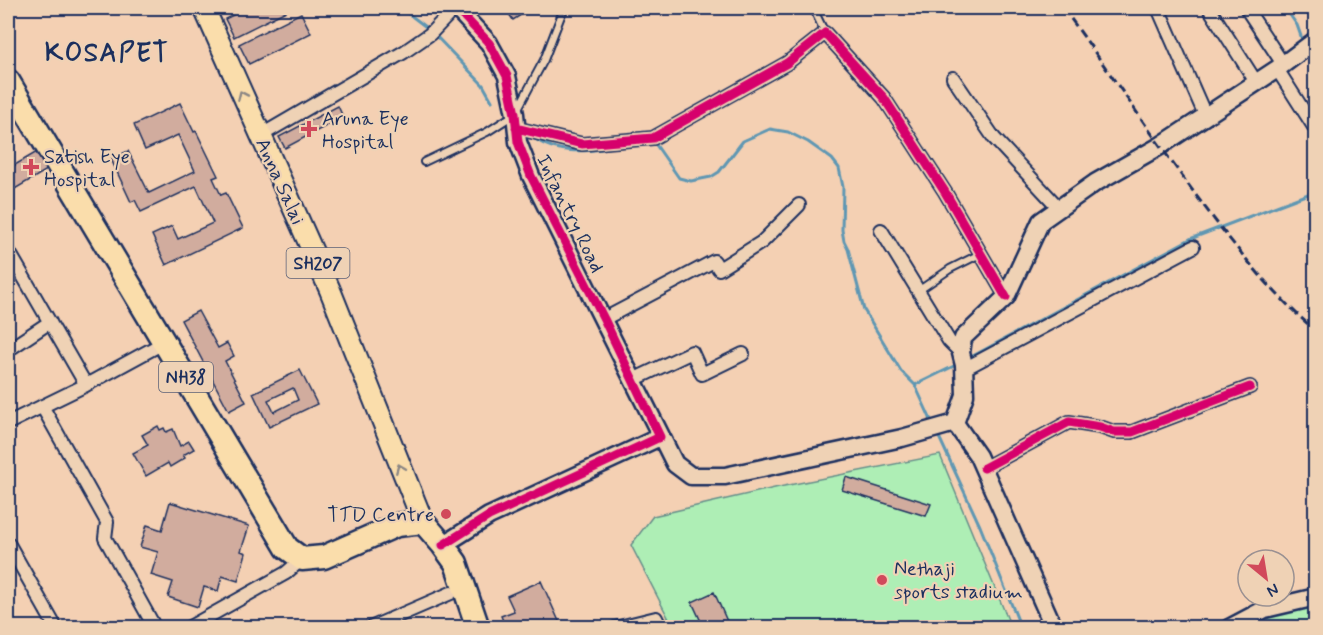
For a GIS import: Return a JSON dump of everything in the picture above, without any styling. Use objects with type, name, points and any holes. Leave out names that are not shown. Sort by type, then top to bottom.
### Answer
[{"type":"highway","name":"NH38","points":[[8,81],[287,548],[302,559]]},
{"type":"highway","name":"Anna Salai","points":[[423,522],[456,563],[478,627]]},
{"type":"highway","name":"Anna Salai","points":[[423,522],[451,592],[462,627]]},
{"type":"highway","points":[[302,559],[324,557],[397,525],[423,522]]},
{"type":"main road","name":"Anna Salai","points":[[204,8],[330,290],[423,522]]},
{"type":"main road","name":"Infantry Road","points":[[456,8],[489,43],[507,75],[518,142],[531,176],[675,464],[691,476],[725,476],[902,438],[955,423]]},
{"type":"main road","points":[[1054,627],[984,468],[955,423],[965,395],[962,361],[963,338],[1006,297],[1041,221],[1095,183],[1160,146],[1316,40]]},
{"type":"main road","points":[[443,545],[489,516],[660,437]]},
{"type":"main road","points":[[1229,627],[1265,609],[1316,597]]},
{"type":"street","points":[[260,136],[404,52],[430,34],[456,8]]},
{"type":"street","points":[[1158,8],[1205,115]]},
{"type":"street","points":[[1209,8],[1256,82]]},
{"type":"street","points":[[1246,8],[1316,130]]},
{"type":"street","points":[[516,121],[582,144],[653,138],[787,63],[825,33],[884,98],[945,192],[1006,297]]},
{"type":"street","points":[[954,78],[994,138],[1059,208]]},
{"type":"street","points":[[604,319],[714,261],[719,269],[762,242],[798,205]]},
{"type":"street","points":[[881,230],[962,361],[1193,247]]},
{"type":"street","points":[[8,250],[86,385]]},
{"type":"street","points":[[8,350],[50,322]]},
{"type":"street","points":[[8,423],[86,385],[165,342]]},
{"type":"street","points":[[633,380],[692,352],[702,374],[743,354]]},
{"type":"street","points":[[984,468],[1069,422],[1100,427],[1114,432],[1132,432],[1250,387]]},
{"type":"street","points":[[42,406],[107,522],[105,538],[155,627]]},
{"type":"street","points":[[8,543],[56,627]]},
{"type":"street","points":[[188,627],[286,573],[302,559]]},
{"type":"street","points":[[370,627],[451,592]]},
{"type":"street","points":[[615,627],[656,618],[661,627]]},
{"type":"lane","points":[[424,162],[516,121],[544,60],[564,8]]},
{"type":"lane","points":[[813,8],[825,33]]},
{"type":"lane","points":[[918,291],[950,269],[980,254]]},
{"type":"green space","points":[[940,455],[1011,627],[673,627],[631,545],[653,516],[779,487]]},
{"type":"green space","points":[[1315,605],[1315,627],[1248,628],[1268,617]]},
{"type":"building","points":[[247,8],[292,8],[234,37],[225,19]]},
{"type":"building","points":[[505,8],[532,8],[513,20]]},
{"type":"building","points":[[301,13],[311,33],[249,64],[239,44]]},
{"type":"building","points":[[180,103],[218,176],[213,178],[221,195],[226,193],[243,228],[166,265],[152,235],[172,226],[178,239],[213,223],[196,186],[141,212],[135,200],[131,202],[111,159],[128,151],[149,193],[195,171],[178,135],[145,150],[134,125]]},
{"type":"building","points":[[338,106],[343,117],[285,148],[279,137]]},
{"type":"building","points":[[37,152],[47,170],[8,193],[8,169]]},
{"type":"building","points":[[198,311],[218,348],[227,343],[234,356],[225,361],[246,402],[229,411],[181,320]]},
{"type":"building","points":[[300,370],[317,404],[269,427],[253,393]],"holes":[[[293,388],[298,400],[274,412],[268,400]]]},
{"type":"building","points":[[158,426],[160,430],[164,428],[166,432],[173,429],[180,446],[189,441],[194,449],[170,467],[168,463],[146,476],[133,453],[148,445],[142,435]]},
{"type":"building","points":[[846,477],[931,504],[926,516],[842,490]]},
{"type":"building","points":[[170,502],[249,526],[241,551],[246,553],[238,581],[222,576],[218,591],[204,587],[198,607],[168,597],[173,582],[151,575],[158,552],[140,547],[147,525],[162,530]]},
{"type":"building","points":[[541,581],[562,628],[506,628],[501,616],[514,611],[507,596]]},
{"type":"building","points":[[714,592],[730,628],[704,628],[692,602]]},
{"type":"waterway","points":[[401,8],[430,30]]},
{"type":"waterway","points":[[1285,8],[1297,25],[1303,42]]},
{"type":"waterway","points":[[435,35],[483,85],[492,101]]},
{"type":"waterway","points":[[654,142],[679,178],[691,181],[711,177],[719,172],[743,141],[770,129],[788,132],[808,142],[832,159],[839,168],[843,187],[844,241],[864,310],[901,371],[915,385],[958,364]]},
{"type":"waterway","points":[[535,139],[544,144],[571,151],[609,148]]},
{"type":"waterway","points":[[969,358],[1190,239],[1316,191]]},
{"type":"waterway","points":[[915,385],[931,420]]},
{"type":"waterway","points":[[939,437],[980,526],[1021,628]]},
{"type":"railway","points":[[1063,8],[1217,223],[1276,293],[1316,331]]},
{"type":"cycle path","points":[[443,545],[489,516],[660,437],[604,319],[531,176],[518,142],[507,76],[489,43],[456,8]]},
{"type":"cycle path","points":[[516,128],[582,144],[653,138],[787,63],[825,33],[884,98],[945,192],[1006,297]]},
{"type":"cycle path","points":[[984,468],[1069,422],[1100,427],[1114,432],[1132,432],[1250,387]]},
{"type":"place","name":"Aruna Eye Hospital","points":[[309,129]]},
{"type":"place","name":"Satish Eye Hospital","points":[[31,167]]},
{"type":"place","name":"TTD Centre","points":[[446,514]]},
{"type":"place","name":"Nethaji sports stadium","points":[[882,580]]},
{"type":"district","name":"KOSAPET","points":[[107,52]]}]
